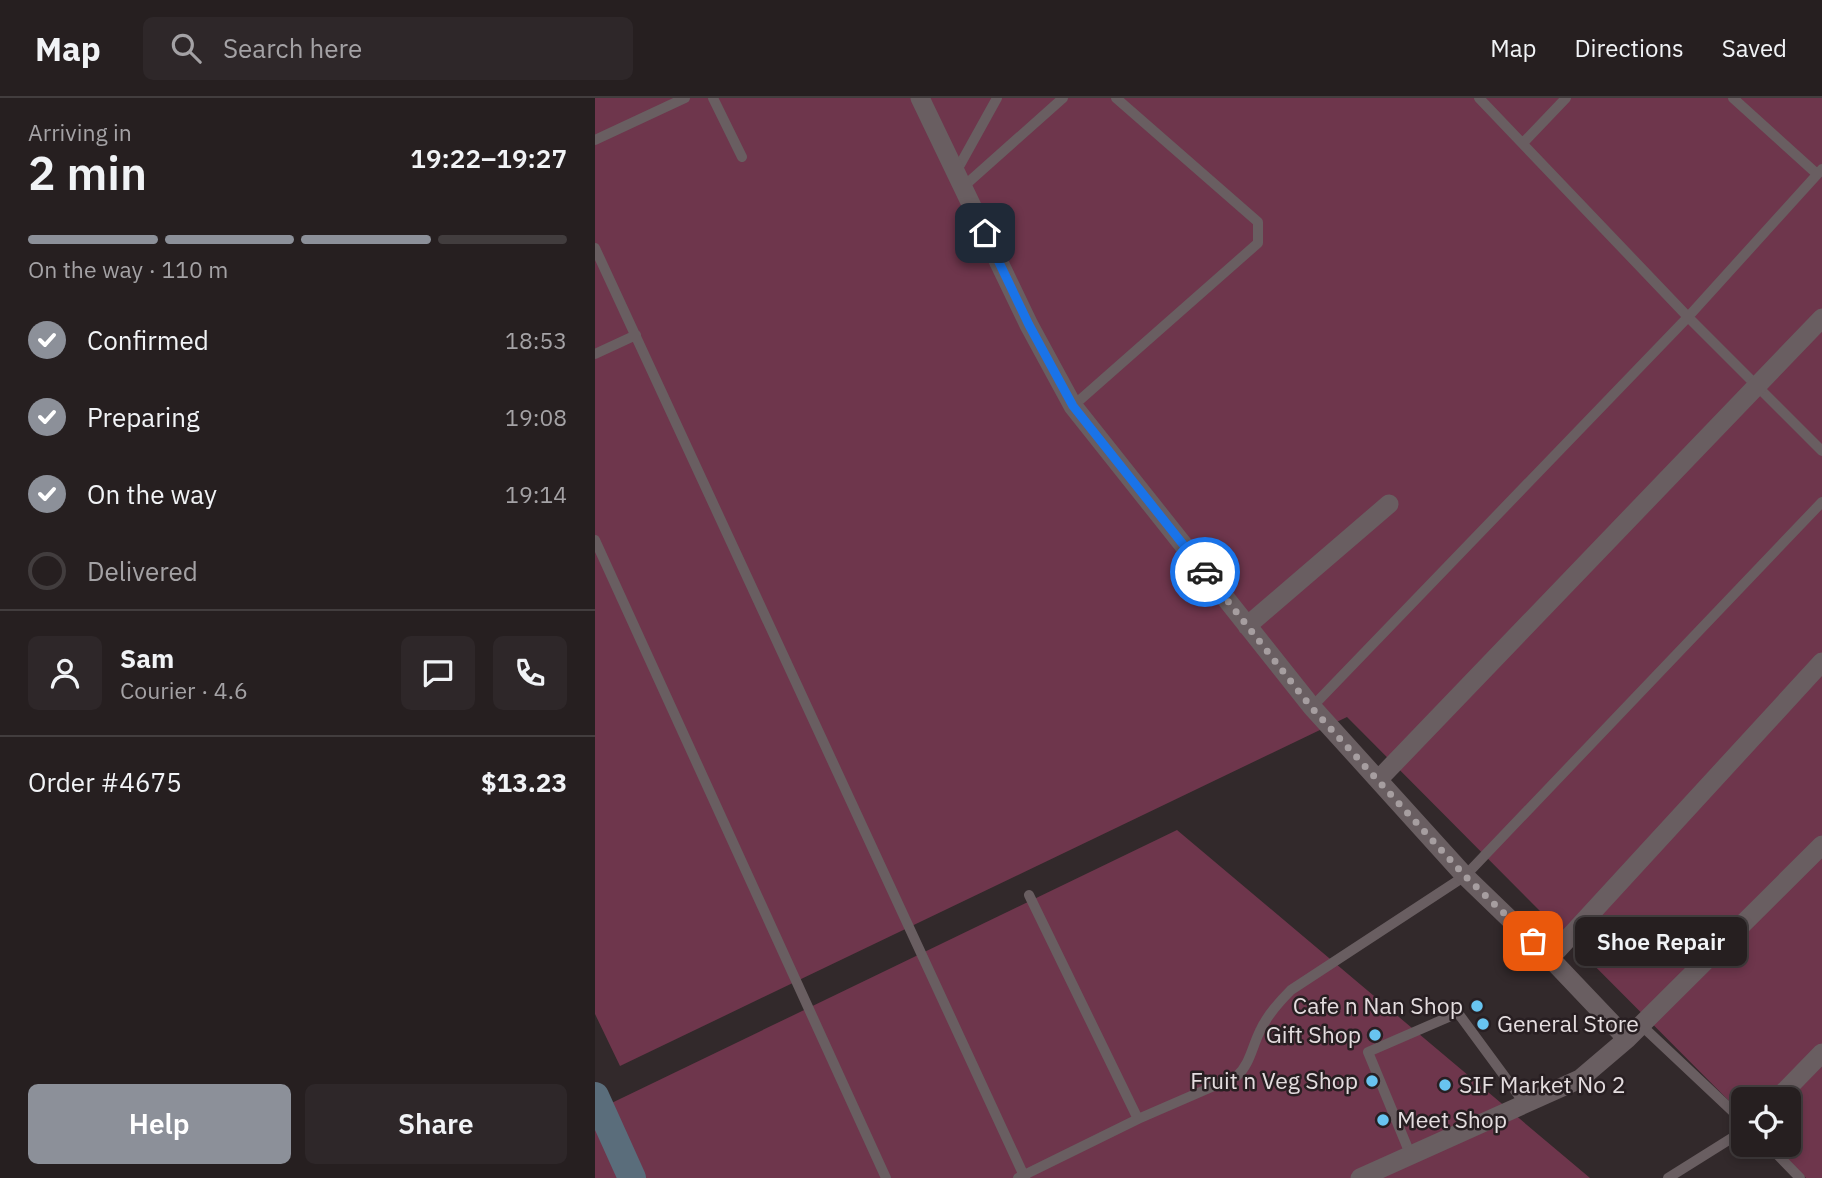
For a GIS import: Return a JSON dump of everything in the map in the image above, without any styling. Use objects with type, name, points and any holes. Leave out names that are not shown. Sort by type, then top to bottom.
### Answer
[{"type":"street","points":[[920,98],[1029,325],[1073,406],[1311,707],[1465,876],[1549,958],[1634,1032]]},
{"type":"street","points":[[1379,779],[1822,318]]},
{"type":"street","points":[[1247,626],[1389,504]]},
{"type":"street","points":[[1549,958],[1822,662]]},
{"type":"street","points":[[1360,1178],[1580,1079],[1634,1032],[1822,845]]},
{"type":"street","points":[[1789,1087],[1822,1053]]},
{"type":"street","points":[[595,1096],[632,1178]]},
{"type":"lane","points":[[595,139],[685,98]]},
{"type":"lane","points":[[713,98],[742,158]]},
{"type":"lane","points":[[959,180],[997,98]]},
{"type":"lane","points":[[959,180],[1063,98]]},
{"type":"lane","points":[[1073,406],[1258,243],[1258,222],[1116,98]]},
{"type":"lane","points":[[1479,98],[1688,317],[1822,451]]},
{"type":"lane","points":[[1523,144],[1566,98]]},
{"type":"lane","points":[[1311,707],[1688,317],[1819,172],[1733,98]]},
{"type":"lane","points":[[595,248],[1022,1177],[1138,1119],[1237,1076],[1245,1068],[1260,1029],[1277,1004],[1291,990],[1465,876],[1822,502]]},
{"type":"lane","points":[[595,354],[636,335]]},
{"type":"lane","points":[[595,540],[886,1178]]},
{"type":"lane","points":[[1028,895],[1138,1119]]},
{"type":"lane","points":[[1411,1156],[1368,1052],[1458,1013],[1525,1104]]},
{"type":"lane","points":[[1634,1032],[1731,1112]]},
{"type":"lane","points":[[1668,1178],[1731,1139]]},
{"type":"lane","points":[[1779,1157],[1800,1178]]},
{"type":"shaded area","points":[[595,98],[1822,98],[1822,1178],[1806,1178],[1785,1157],[1801,1157],[1801,1087],[1731,1087],[1731,1103],[1347,717],[620,1066],[595,1014]]},
{"type":"shaded area","points":[[1177,830],[1590,1178],[595,1178],[595,1111]]},
{"type":"way so far","points":[[1205,572],[1311,707],[1465,876],[1533,941]]},
{"type":"place","name":"Shoe Repair","points":[[1533,941]]},
{"type":"place","name":"Cafe n Nan Shop","points":[[1477,1006]]},
{"type":"place","name":"General Store","points":[[1483,1024]]},
{"type":"place","name":"Gift Shop","points":[[1375,1035]]},
{"type":"place","name":"Fruit n Veg Shop","points":[[1372,1081]]},
{"type":"place","name":"SIF Market No 2","points":[[1445,1085]]},
{"type":"place","name":"Meet Shop","points":[[1383,1120]]},
{"type":"route","points":[[985,233],[1029,325],[1073,406],[1205,572]]}]
